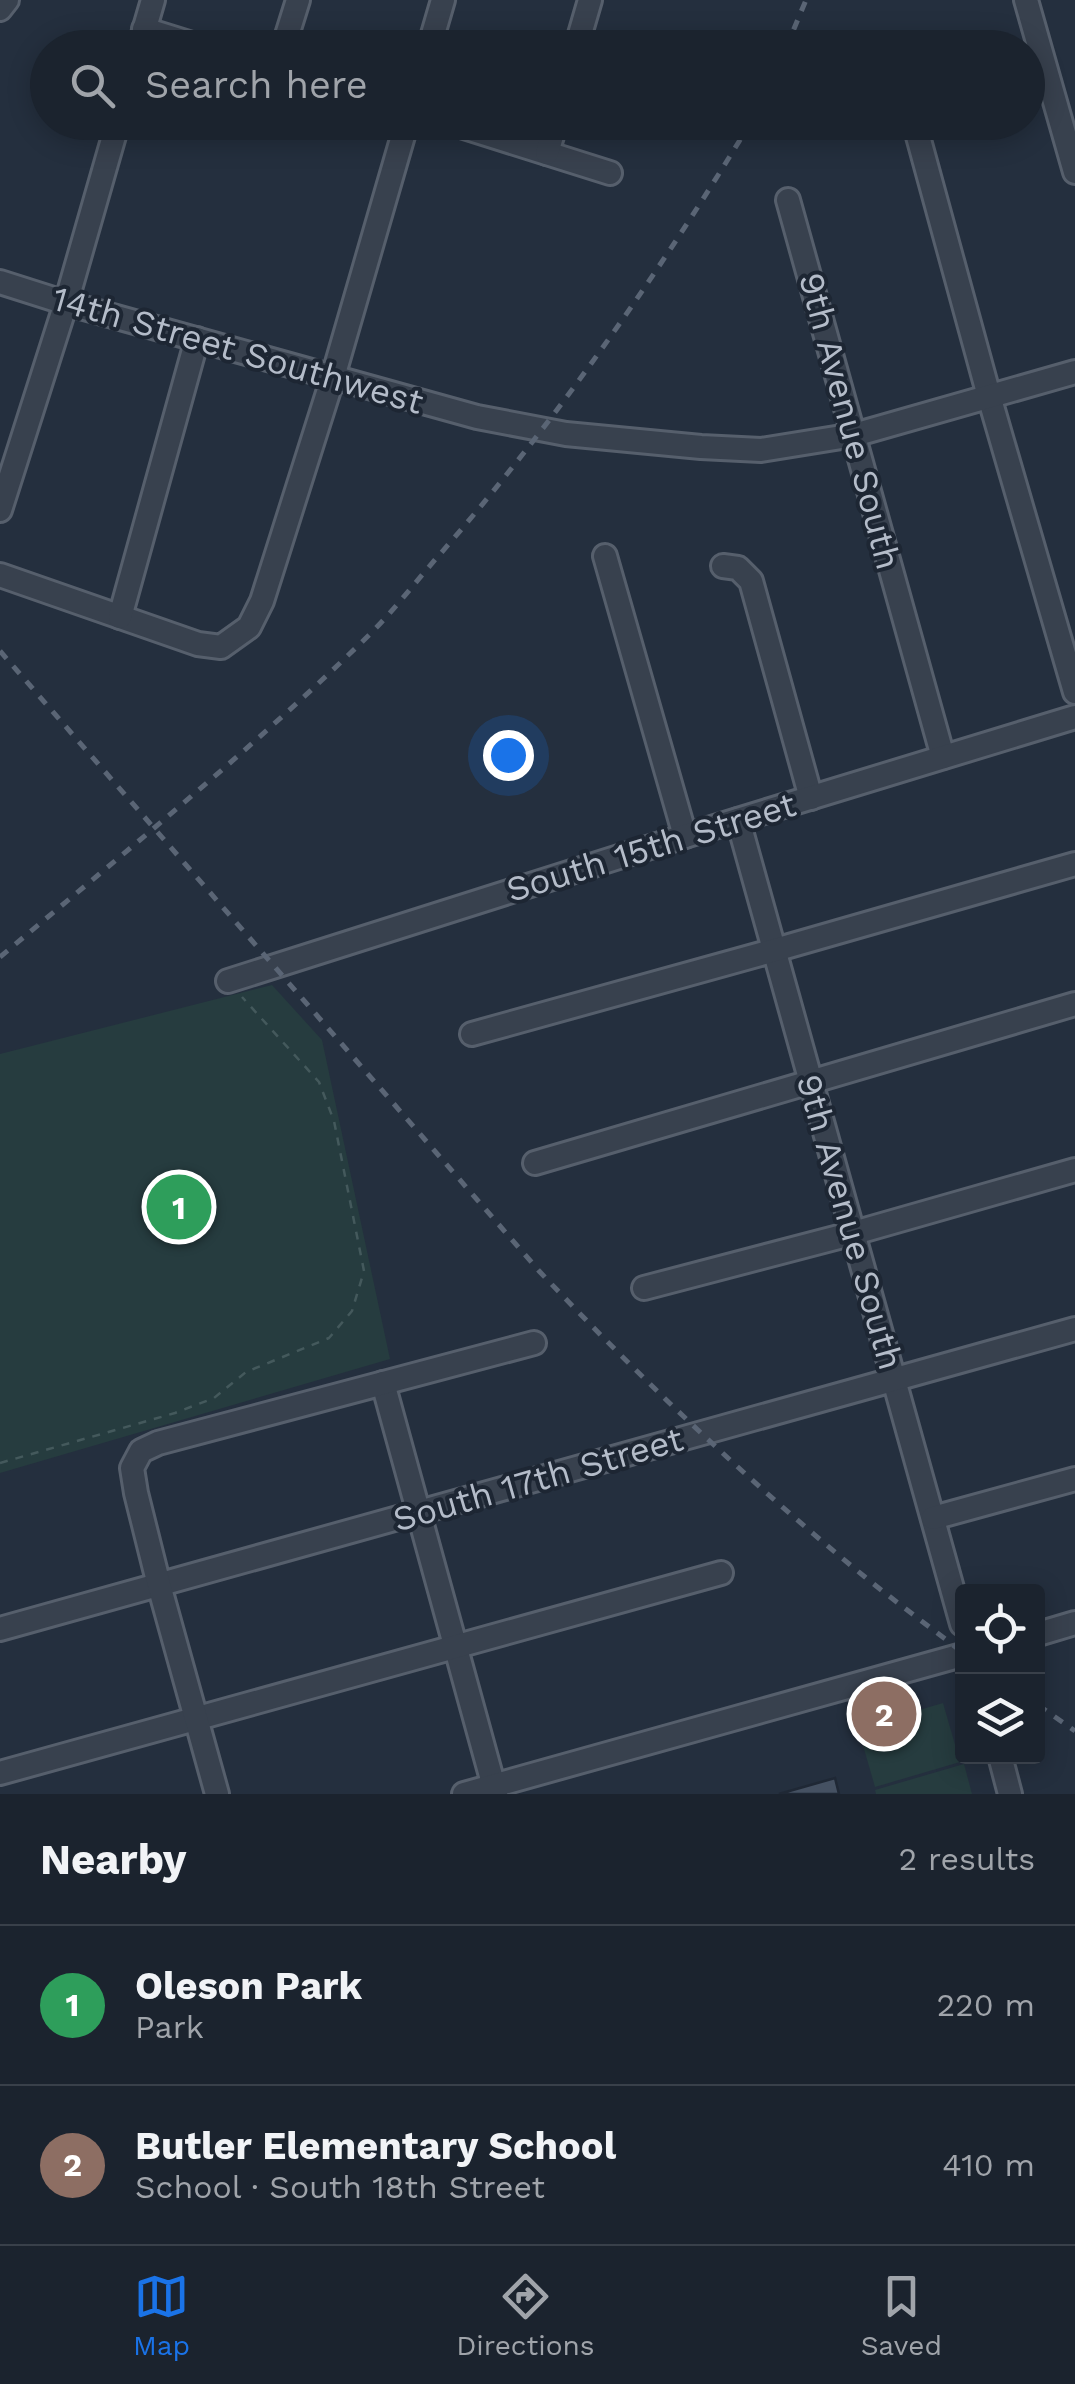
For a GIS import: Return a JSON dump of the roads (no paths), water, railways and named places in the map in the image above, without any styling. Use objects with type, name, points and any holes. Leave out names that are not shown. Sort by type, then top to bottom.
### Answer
[{"type":"street","points":[[0,9],[7,0]]},
{"type":"street","points":[[144,30],[153,0]]},
{"type":"street","points":[[289,30],[298,0]]},
{"type":"street","points":[[434,30],[443,0]]},
{"type":"street","points":[[581,30],[590,0]]},
{"type":"street","points":[[1026,0],[1035,30]]},
{"type":"street","points":[[1045,67],[1075,172]]},
{"type":"street","points":[[0,510],[113,140]]},
{"type":"street","points":[[0,575],[198,644],[222,647],[249,627],[262,601],[333,377],[401,140]]},
{"type":"street","points":[[505,140],[610,172]]},
{"type":"street","points":[[547,153],[551,140]]},
{"type":"street","points":[[919,140],[1075,692]]},
{"type":"street","name":"9th Avenue South","points":[[788,200],[943,758]]},
{"type":"street","name":"14th Street Southwest","points":[[0,282],[477,417],[624,441],[762,450],[854,435],[1075,372]]},
{"type":"street","points":[[120,617],[197,339]]},
{"type":"street","points":[[605,556],[684,836]]},
{"type":"street","points":[[723,566],[738,568],[750,580],[810,798]]},
{"type":"street","name":"South 15th Street","points":[[228,981],[1075,717]]},
{"type":"street","name":"9th Avenue South","points":[[738,820],[955,1598]]},
{"type":"street","points":[[472,1034],[1075,864]]},
{"type":"street","points":[[535,1163],[1075,1004]]},
{"type":"street","points":[[644,1288],[854,1234],[1075,1170]]},
{"type":"street","name":"South 17th Street","points":[[0,1629],[1075,1329]]},
{"type":"street","points":[[217,1794],[136,1493],[132,1468],[140,1452],[158,1443],[534,1343]]},
{"type":"street","points":[[384,1384],[495,1790]]},
{"type":"street","points":[[933,1518],[1075,1479]]},
{"type":"street","points":[[0,1774],[720,1573]]},
{"type":"street","points":[[1045,1632],[1075,1623]]},
{"type":"street","points":[[464,1794],[495,1790],[955,1656]]},
{"type":"street","points":[[1002,1764],[1010,1794]]},
{"type":"railway","points":[[794,30],[806,0]]},
{"type":"railway","points":[[0,957],[232,761],[386,618],[566,398],[643,290],[740,140]]},
{"type":"railway","points":[[0,651],[540,1272],[657,1391],[780,1505],[955,1647]]},
{"type":"railway","points":[[1045,1710],[1075,1731]]},
{"type":"place","name":"Oleson Park","points":[[179,1207]]},
{"type":"place","name":"Butler Elementary School","points":[[884,1714]]}]
